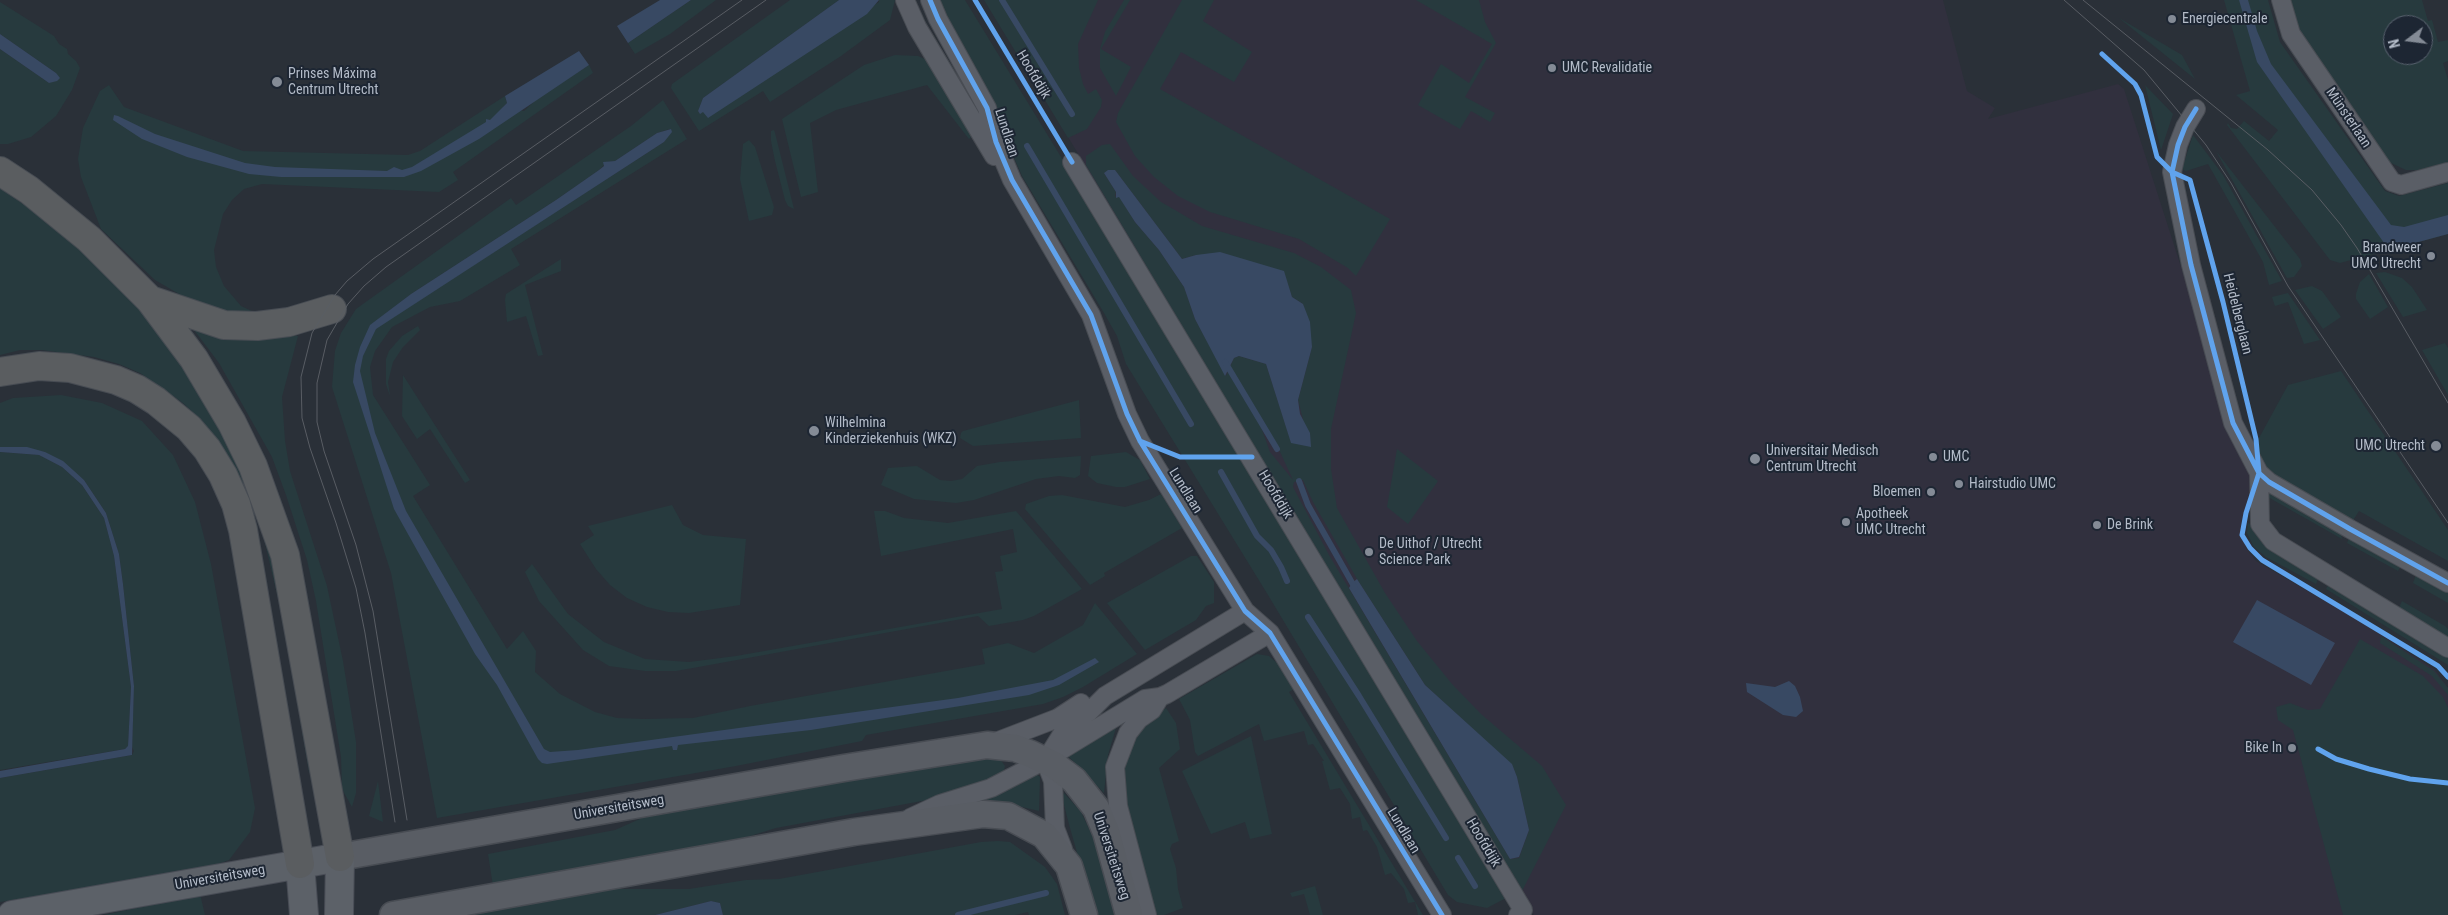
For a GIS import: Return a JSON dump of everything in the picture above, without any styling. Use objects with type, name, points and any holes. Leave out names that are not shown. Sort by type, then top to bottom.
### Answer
[{"type":"highway","points":[[0,171],[28,190],[89,239],[150,300],[194,358],[232,423],[253,466],[272,513],[285,555],[340,857]]},
{"type":"highway","points":[[150,300],[224,325],[257,326],[290,322],[332,309]]},
{"type":"highway","points":[[0,372],[39,366],[70,368],[116,380],[137,388],[189,428],[207,449],[223,475],[236,504],[244,530],[300,864]]},
{"type":"main road","name":"Universiteitsweg","points":[[12,915],[844,768],[987,746],[1015,748],[1045,760],[1074,780],[1096,808],[1106,832],[1130,915]]},
{"type":"main road","points":[[393,915],[892,827],[984,814],[1008,816],[1044,836],[1069,866],[1084,915]]},
{"type":"main road","points":[[339,915],[340,857]]},
{"type":"main road","points":[[300,864],[304,915]]},
{"type":"street","name":"Lundlaan","points":[[905,0],[996,142]]},
{"type":"street","name":"Lundlaan","points":[[918,0],[924,28],[1002,171],[1012,180]]},
{"type":"street","name":"Lundlaan","points":[[930,0],[938,19],[987,108],[996,142],[1012,180],[1091,315],[1127,414],[1140,441],[1246,611],[1270,634],[1442,915]]},
{"type":"street","name":"Münsterlaan","points":[[2281,0],[2291,34],[2392,182],[2401,185],[2448,172]]},
{"type":"street","points":[[2196,109],[2185,127],[2178,145],[2172,172],[2191,265],[2234,423],[2259,473],[2269,482],[2350,530],[2448,583]]},
{"type":"street","name":"Hoofddijk","points":[[1072,162],[1520,912]]},
{"type":"street","points":[[2259,473],[2260,524],[2273,541],[2448,648]]},
{"type":"street","points":[[1045,760],[1067,726],[1088,712],[1105,696],[1246,611]]},
{"type":"street","points":[[892,827],[940,804],[991,788],[1045,760],[1145,699],[1160,697],[1270,634]]},
{"type":"street","points":[[987,746],[1058,718],[1084,700],[1105,696]]},
{"type":"street","points":[[1147,915],[1118,806],[1115,767],[1128,733],[1139,719],[1152,710],[1160,697]]},
{"type":"street","points":[[1045,760],[1053,781],[1055,828],[1069,866]]},
{"type":"shaded area","name":"Universitair Medisch Centrum Utrecht","points":[[986,0],[1943,0],[1967,91],[1995,108],[1988,119],[2118,84],[2124,89],[2232,426],[2254,476],[2241,523],[2246,548],[2256,561],[2356,619],[2434,669],[2448,688],[2448,915],[1534,915]]},
{"type":"green space","points":[[691,0],[716,0],[670,34],[635,54],[628,43]]},
{"type":"green space","points":[[790,0],[839,0],[703,98],[698,111],[700,113],[879,2],[879,0],[895,0],[890,20],[841,56],[770,102],[763,91],[699,131],[671,88],[672,84]]},
{"type":"green space","points":[[934,0],[965,0],[1244,456],[1506,898],[1487,908],[1457,902],[1448,895],[1268,595],[1126,364],[1117,336],[1022,176],[977,73]]},
{"type":"green space","points":[[984,0],[1098,0],[1078,44],[1079,68],[1083,84],[1088,94],[1096,89],[1102,100],[1101,107],[1087,129],[1068,138]]},
{"type":"green space","points":[[1124,0],[1130,0],[1101,49],[1131,67],[1116,96],[1100,68],[1100,49],[1105,32]]},
{"type":"green space","points":[[1182,0],[1214,0],[1203,21],[1252,52],[1234,82],[1181,52],[1160,89],[1390,219],[1356,276],[1348,268],[1299,239],[1210,212],[1178,196],[1154,177],[1135,156],[1116,122],[1118,113]]},
{"type":"green space","points":[[1416,0],[1479,0],[1485,22],[1496,43],[1465,97],[1495,113],[1490,122],[1471,111],[1460,129],[1418,105],[1441,64],[1469,83],[1492,44]]},
{"type":"green space","points":[[2224,0],[2268,0],[2280,42],[2385,191],[2399,196],[2448,183],[2448,234],[2340,263],[2330,260],[2227,125],[2228,123],[2231,128],[2237,129],[2244,121],[2269,141],[2278,130],[2236,95],[2250,91]]},
{"type":"green space","points":[[2289,0],[2422,0],[2426,15],[2383,15],[2383,65],[2433,65],[2433,24],[2438,42],[2448,40],[2448,61],[2443,63],[2448,80],[2448,162],[2418,170],[2406,170],[2389,162],[2305,43],[2295,22]]},
{"type":"green space","points":[[0,2],[54,36],[59,44],[67,49],[68,54],[76,61],[80,68],[72,90],[56,116],[31,137],[8,144],[0,144],[0,49],[49,83],[56,73],[0,34]]},
{"type":"green space","points":[[2119,18],[2182,55],[2195,79]]},
{"type":"green space","points":[[895,55],[918,56],[927,60],[974,134],[969,139],[927,85],[836,110],[810,123],[818,192],[801,197],[782,119],[864,65]]},
{"type":"green space","points":[[589,65],[593,73],[453,172],[458,180],[439,192],[262,184],[244,189],[232,200],[223,214],[214,250],[216,267],[224,286],[241,306],[267,318],[205,309],[155,280],[101,229],[81,177],[78,159],[83,128],[100,91],[109,85],[124,107],[243,151],[408,155],[420,151],[505,96],[507,103],[503,107],[524,111],[539,97]]},
{"type":"green space","points":[[2145,85],[2173,114],[2161,150]]},
{"type":"green space","points":[[663,100],[687,139],[511,249],[520,265],[460,301],[430,307],[392,327],[375,351],[370,367],[373,395],[430,485],[413,496],[507,649],[523,631],[536,651],[535,672],[560,694],[595,712],[617,718],[644,719],[693,718],[985,664],[982,649],[1008,643],[1034,653],[1083,625],[1095,603],[1137,654],[1083,687],[1043,704],[866,735],[862,741],[736,766],[437,818],[391,573],[332,387],[335,351],[341,333],[356,309],[511,198],[516,205],[631,126]],"holes":[[[670,129],[664,142],[376,328],[371,325],[411,294],[556,200],[599,170],[607,162],[615,161],[657,133]]]},
{"type":"green space","points":[[774,130],[794,209],[788,206],[785,200],[775,161],[771,141],[771,131]]},
{"type":"green space","points":[[2193,135],[2223,175],[2282,281],[2269,285],[2263,262],[2208,164],[2186,171],[2182,169]]},
{"type":"green space","points":[[749,140],[755,147],[774,207],[772,215],[749,221],[740,179],[743,144]]},
{"type":"green space","points":[[1110,144],[1133,176],[1161,202],[1202,226],[1294,253],[1321,267],[1351,290],[1356,313],[1331,429],[1331,469],[1337,508],[1385,593],[1417,641],[1452,684],[1481,714],[1542,766],[1566,805],[1521,893],[1086,165],[1086,156],[1102,145]],"holes":[[[1115,170],[1182,259],[1196,255],[1288,285],[1292,297],[1303,304],[1312,347],[1298,400],[1303,419],[1291,442],[1266,364],[1239,356],[1234,358],[1226,376],[1195,319],[1184,287],[1159,250],[1135,222],[1119,196],[1116,198],[1116,192],[1104,173]],[[1255,410],[1276,443],[1293,480],[1270,452]],[[1303,480],[1313,502],[1357,579],[1425,685],[1512,765],[1517,777],[1529,830],[1519,858],[1510,859],[1329,555],[1293,487],[1294,482]]]},
{"type":"green space","points":[[2216,151],[2300,259],[2302,266],[2294,277],[2287,278]]},
{"type":"green space","points":[[0,188],[77,242],[144,308],[223,418],[268,525],[317,772],[309,773],[284,624],[261,526],[237,471],[219,443],[203,422],[183,403],[140,373],[119,364],[94,357],[42,350],[20,350],[0,355]]},
{"type":"green space","points":[[561,259],[561,271],[525,285],[543,355],[538,356],[526,316],[507,322],[506,294]]},
{"type":"green space","points":[[2385,272],[2402,278],[2412,287],[2427,310],[2403,317],[2376,273]]},
{"type":"green space","points":[[2369,274],[2388,307],[2370,319],[2356,299],[2360,282]]},
{"type":"green space","points":[[2312,286],[2322,291],[2341,317],[2323,329],[2295,290]]},
{"type":"green space","points":[[2288,293],[2320,340],[2304,344],[2288,302],[2275,306],[2272,297]]},
{"type":"green space","points":[[185,318],[298,336],[282,397],[285,441],[290,471],[327,586],[343,661],[356,742],[356,793],[352,807],[342,789],[341,757],[316,601],[307,560],[286,495],[272,457],[219,363]]},
{"type":"green space","points":[[418,326],[420,330],[403,347],[393,362],[388,382],[390,396],[386,384],[386,359],[389,351],[402,336]]},
{"type":"green space","points":[[2445,343],[2448,348],[2448,395],[2422,350]]},
{"type":"green space","points":[[2341,371],[2448,530],[2448,561],[2359,511],[2352,522],[2281,482],[2266,469],[2253,449],[2288,385]]},
{"type":"green space","points":[[403,375],[470,480],[465,483],[430,429],[417,439],[402,416]]},
{"type":"green space","points":[[61,395],[102,403],[142,421],[173,455],[195,502],[211,564],[255,808],[250,832],[229,860],[201,870],[0,902],[0,778],[132,755],[134,751],[132,747],[134,686],[123,584],[119,554],[106,513],[84,480],[45,452],[0,447],[0,403],[13,398]]},
{"type":"green space","points":[[1079,400],[1081,438],[973,446],[960,438],[963,431]]},
{"type":"green space","points":[[1397,449],[1438,481],[1408,524],[1387,507]]},
{"type":"green space","points":[[0,452],[39,455],[62,467],[82,485],[104,518],[114,556],[131,687],[128,747],[125,749],[0,770]]},
{"type":"green space","points":[[1126,452],[1140,460],[1150,479],[1125,487],[1116,487],[1097,483],[1088,476],[1091,456]]},
{"type":"green space","points":[[1081,456],[1080,475],[1075,478],[1059,476],[1036,479],[974,500],[956,503],[914,499],[881,485],[888,468],[917,466],[940,480],[951,481],[962,479],[977,466],[1000,462]]},
{"type":"green space","points":[[2266,490],[2341,533],[2342,539],[2259,492]]},
{"type":"green space","points":[[1161,494],[1182,528],[1104,573],[1105,576],[1090,585],[1025,509],[1026,504],[1049,496],[1062,495],[1125,507],[1149,500]]},
{"type":"green space","points":[[672,505],[683,525],[703,535],[746,539],[740,605],[689,613],[668,612],[647,607],[627,598],[610,585],[596,569],[580,544],[594,535],[588,526]]},
{"type":"green space","points":[[874,511],[885,511],[904,518],[948,523],[1016,511],[1082,589],[1034,616],[1023,620],[989,626],[978,616],[676,671],[645,671],[609,666],[583,650],[539,601],[525,572],[532,564],[568,614],[604,642],[645,659],[689,662],[736,656],[1002,609],[995,572],[1003,571],[1000,556],[1017,552],[1013,529],[881,556]]},
{"type":"green space","points":[[2248,523],[2260,527],[2264,545],[2276,554],[2319,577],[2316,584],[2266,557],[2254,547],[2247,533]]},
{"type":"green space","points":[[2349,538],[2401,566],[2398,571],[2347,543]]},
{"type":"green space","points":[[1191,556],[1197,556],[1214,582],[1214,603],[1206,606],[1196,620],[1145,650],[1107,603]]},
{"type":"green space","points":[[2416,575],[2448,592],[2448,603],[2413,583]]},
{"type":"green space","points":[[2331,579],[2448,656],[2448,665],[2326,589]]},
{"type":"green space","points":[[2402,601],[2445,626],[2448,629],[2448,638],[2399,608]]},
{"type":"green space","points":[[2381,636],[2434,671],[2448,688],[2448,695],[2432,676],[2380,643]]},
{"type":"green space","points":[[2360,639],[2423,676],[2443,697],[2448,708],[2448,915],[2343,915],[2293,730],[2278,720],[2276,707],[2290,703],[2308,710],[2320,709]]},
{"type":"green space","points":[[1257,654],[1269,656],[1278,664],[1294,689],[1289,692],[1423,915],[1418,915],[1415,902],[1408,903],[1404,889],[1391,873],[1385,875],[1377,847],[1367,830],[1363,831],[1360,817],[1352,819],[1350,804],[1340,788],[1330,790],[1322,761],[1324,761],[1313,744],[1308,745],[1304,731],[1264,741],[1259,724],[1198,756],[1195,752],[1190,720],[1179,699]]},
{"type":"green space","points":[[1166,708],[1176,723],[1180,749],[1159,768],[1179,841],[1172,844],[1170,849],[1176,868],[1178,889],[1183,908],[1164,915],[1152,915],[1132,840],[1121,777],[1127,755],[1135,739],[1154,716]]},
{"type":"green space","points":[[1117,724],[1108,755],[1104,793],[1067,755]]},
{"type":"green space","points":[[1251,736],[1272,834],[1250,839],[1245,822],[1211,834],[1182,771]]},
{"type":"green space","points":[[1000,759],[1005,766],[1003,774],[965,793],[776,828],[711,848],[493,886],[488,854],[615,830],[651,814],[939,764]]},
{"type":"green space","points":[[1033,771],[1040,777],[1039,811],[1009,804],[987,803],[982,799]]},
{"type":"green space","points":[[378,781],[383,822],[369,816]]},
{"type":"green space","points":[[1064,793],[1081,812],[1093,837],[1115,915],[1095,915],[1062,797]]},
{"type":"green space","points":[[981,842],[1010,842],[1045,867],[1057,884],[1065,915],[1029,915],[1028,912],[1015,915],[723,915],[720,903],[711,901],[655,915],[470,915],[607,889],[689,889],[746,880],[779,879]]},
{"type":"green space","points":[[1315,886],[1323,915],[1310,915],[1304,894],[1292,897],[1290,893]]},
{"type":"green space","points":[[200,894],[205,915],[104,915]]},
{"type":"water","points":[[660,0],[691,0],[628,43],[617,26]]},
{"type":"water","points":[[839,0],[879,0],[867,14],[708,118],[703,112],[700,114],[698,111],[703,98]]},
{"type":"water","points":[[2239,0],[2248,0],[2257,31],[2271,64],[2391,225],[2404,227],[2448,215],[2448,234],[2389,250],[2257,62]]},
{"type":"water","points":[[0,34],[56,73],[60,78],[49,83],[0,49]]},
{"type":"water","points":[[579,51],[589,65],[479,139],[421,171],[404,177],[281,177],[249,174],[187,157],[142,139],[113,120],[114,115],[118,116],[155,134],[245,163],[275,167],[387,171],[394,167],[402,170],[412,167],[486,122],[486,119],[490,120],[507,103],[505,96]]},
{"type":"water","points":[[671,129],[672,132],[664,142],[376,329],[363,356],[360,371],[375,433],[406,511],[544,749],[550,752],[578,750],[958,698],[1053,680],[1095,658],[1099,662],[1059,685],[1029,695],[811,730],[678,745],[677,750],[673,750],[672,746],[547,764],[542,763],[538,759],[497,685],[475,654],[394,509],[353,382],[355,365],[360,347],[370,325],[411,294],[556,200],[604,166],[603,162],[615,161],[657,133]]},
{"type":"water","points":[[1108,170],[1115,170],[1182,259],[1220,252],[1284,271],[1292,297],[1303,304],[1310,322],[1312,347],[1298,400],[1300,414],[1310,433],[1311,447],[1291,443],[1266,364],[1239,356],[1234,358],[1225,376],[1195,319],[1184,287],[1159,250],[1135,222],[1119,197],[1116,198],[1116,192],[1104,173]]},
{"type":"water","points":[[0,447],[27,447],[45,452],[63,461],[84,480],[106,513],[119,554],[134,686],[132,755],[0,778],[0,771],[125,749],[128,746],[131,687],[114,556],[104,518],[82,485],[62,467],[39,455],[0,452]]},
{"type":"water","points":[[1357,579],[1425,685],[1512,764],[1517,777],[1529,830],[1519,857],[1510,859],[1349,588]]},
{"type":"water","points":[[2257,600],[2335,643],[2311,685],[2233,642]]},
{"type":"water","points":[[1789,681],[1795,686],[1803,711],[1796,717],[1783,715],[1747,692],[1746,683],[1775,687]]},
{"type":"water","points":[[711,901],[720,903],[723,915],[655,915]]},
{"type":"waterway","points":[[1002,0],[1072,114]]},
{"type":"waterway","points":[[1027,146],[1191,424]]},
{"type":"waterway","points":[[1225,362],[1277,449]]},
{"type":"waterway","points":[[1221,472],[1257,536],[1271,550],[1287,581]]},
{"type":"waterway","points":[[1299,481],[1308,505],[1355,588]]},
{"type":"waterway","points":[[1308,617],[1446,838]]},
{"type":"waterway","points":[[1458,858],[1475,886]]},
{"type":"waterway","points":[[958,915],[1046,893]]},
{"type":"tram line","points":[[395,822],[356,588],[302,418],[301,377],[312,333],[335,295],[347,281],[373,259],[742,0]]},
{"type":"tram line","points":[[407,820],[373,611],[356,545],[324,451],[317,422],[317,383],[327,340],[348,304],[364,286],[386,267],[766,0]]},
{"type":"tram line","points":[[2064,0],[2144,70],[2206,145],[2231,183],[2288,286],[2448,523]]},
{"type":"tram line","points":[[2083,0],[2268,150],[2312,190],[2357,248],[2448,403]]},
{"type":"cycle path","points":[[930,0],[938,19],[987,108],[996,142],[1012,180],[1091,315],[1127,414],[1140,441],[1245,611],[1270,633],[1442,915]]},
{"type":"cycle path","points":[[975,0],[1072,162]]},
{"type":"cycle path","name":"Heidelberglaan","points":[[2102,54],[2135,84],[2141,95],[2157,157],[2172,172],[2190,180],[2223,302],[2256,439],[2259,473],[2246,513],[2242,535],[2250,548],[2262,560],[2438,666],[2448,677]]},
{"type":"cycle path","points":[[2196,109],[2185,127],[2178,145],[2172,172],[2191,265],[2233,423],[2259,473],[2269,482],[2448,583]]},
{"type":"cycle path","points":[[1140,441],[1180,457],[1252,457]]},
{"type":"cycle path","points":[[2318,749],[2336,759],[2369,769],[2410,779],[2448,783]]},
{"type":"place","name":"Energiecentrale","points":[[2172,19]]},
{"type":"place","name":"UMC Revalidatie","points":[[1552,68]]},
{"type":"place","name":"Prinses Máxima Centrum Utrecht","points":[[277,82]]},
{"type":"place","name":"Brandweer UMC Utrecht","points":[[2431,256]]},
{"type":"place","name":"Wilhelmina Kinderziekenhuis (WKZ)","points":[[814,431]]},
{"type":"place","name":"UMC Utrecht","points":[[2436,446]]},
{"type":"place","name":"UMC","points":[[1933,457]]},
{"type":"place","name":"Universitair Medisch Centrum Utrecht","points":[[1755,459]]},
{"type":"place","name":"Hairstudio UMC","points":[[1959,484]]},
{"type":"place","name":"Bloemen","points":[[1931,492]]},
{"type":"place","name":"Apotheek UMC Utrecht","points":[[1846,522]]},
{"type":"place","name":"De Brink","points":[[2097,525]]},
{"type":"place","name":"De Uithof / Utrecht Science Park","points":[[1369,552]]},
{"type":"place","name":"Bike In","points":[[2292,748]]}]
